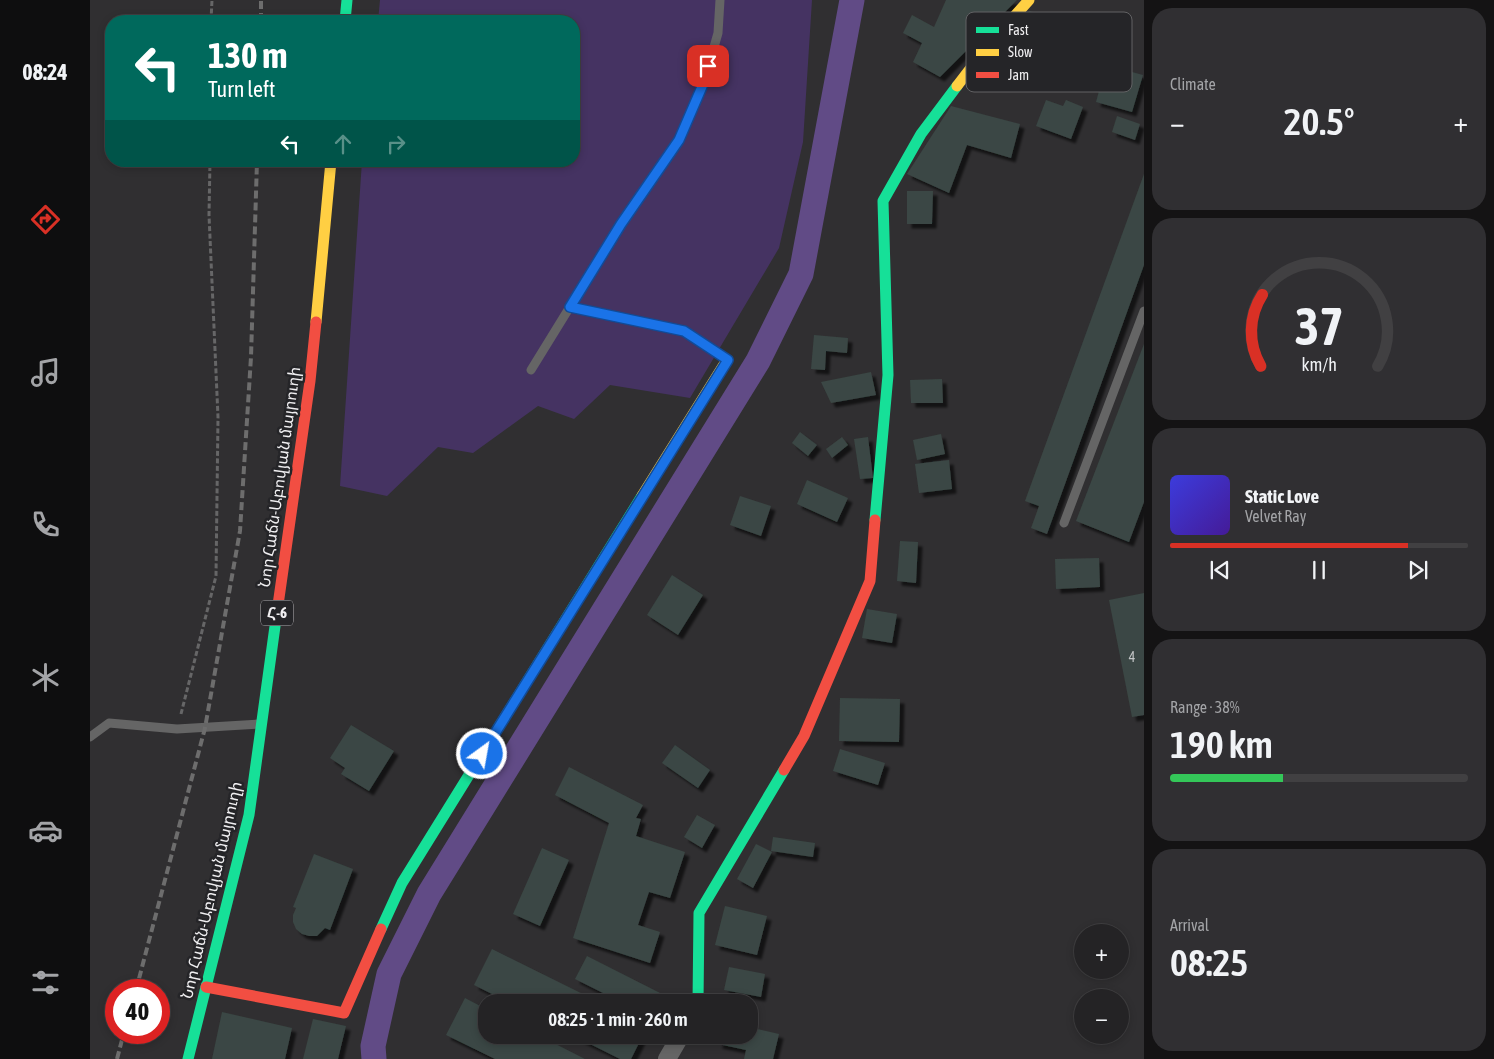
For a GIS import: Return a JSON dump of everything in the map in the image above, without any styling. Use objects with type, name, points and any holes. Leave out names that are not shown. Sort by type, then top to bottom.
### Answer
[{"type":"street","points":[[346,15],[348,0]]},
{"type":"street","points":[[1018,12],[1029,0]]},
{"type":"street","points":[[698,994],[699,913],[804,736],[870,581],[888,375],[884,201],[921,134],[966,75]]},
{"type":"street","name":"Նոր Հաճն-Աբովյան մայրուղի","points":[[188,1059],[249,815],[310,381],[330,167]]},
{"type":"street","points":[[206,987],[344,1013],[402,883],[728,360]]},
{"type":"street","points":[[667,1059],[676,1044]]},
{"type":"lane","points":[[531,370],[621,224],[679,140],[704,82],[718,33],[720,0]]},
{"type":"lane","points":[[570,307],[684,331],[728,360]]},
{"type":"lane","points":[[1064,523],[1144,311]]},
{"type":"lane","points":[[90,737],[108,723],[177,729],[262,723]]},
{"type":"path","points":[[211,15],[212,0]]},
{"type":"path","points":[[177,729],[216,576],[218,418],[209,215],[210,167]]},
{"type":"shaded area","points":[[380,0],[812,0],[803,142],[779,248],[690,398],[610,385],[574,419],[538,406],[473,453],[438,447],[387,496],[340,486],[362,167],[580,167],[580,15],[379,15]]},
{"type":"building","points":[[946,0],[1017,0],[1005,12],[966,12],[966,51],[940,77],[913,62],[922,43],[903,33],[912,15],[934,27]]},
{"type":"building","points":[[1132,72],[1143,75],[1132,112],[1096,102],[1099,92],[1132,92]]},
{"type":"building","points":[[1046,100],[1063,106],[1066,100],[1083,107],[1071,139],[1036,126]]},
{"type":"building","points":[[951,106],[1020,124],[1011,158],[967,145],[949,193],[907,174]]},
{"type":"building","points":[[1117,116],[1140,124],[1135,140],[1112,132]]},
{"type":"building","points":[[1144,174],[1144,265],[1047,534],[1031,528],[1039,506],[1025,501]]},
{"type":"building","points":[[907,191],[933,191],[932,224],[907,224]]},
{"type":"building","points":[[814,335],[848,338],[847,353],[826,351],[825,370],[811,369]]},
{"type":"building","points":[[1144,344],[1144,502],[1129,542],[1076,521]]},
{"type":"building","points":[[871,372],[876,395],[831,403],[821,382]]},
{"type":"building","points":[[942,379],[943,403],[911,403],[910,380]]},
{"type":"building","points":[[800,432],[817,445],[808,456],[792,443]]},
{"type":"building","points":[[941,434],[945,454],[917,460],[913,440]]},
{"type":"building","points":[[842,437],[848,445],[832,458],[826,449]]},
{"type":"building","points":[[868,437],[873,478],[860,479],[854,439]]},
{"type":"building","points":[[949,460],[952,489],[919,493],[915,464]]},
{"type":"building","points":[[807,480],[848,498],[837,522],[797,504]]},
{"type":"building","points":[[740,496],[771,506],[761,536],[730,525]]},
{"type":"building","points":[[900,541],[918,542],[916,583],[897,581]]},
{"type":"building","points":[[1099,558],[1100,587],[1056,589],[1055,559]]},
{"type":"building","points":[[672,575],[703,595],[678,635],[647,615]]},
{"type":"building","points":[[1144,593],[1144,715],[1132,717],[1109,600]]},
{"type":"building","points":[[867,609],[897,614],[892,643],[862,638]]},
{"type":"building","points":[[840,698],[900,699],[899,742],[839,741]]},
{"type":"building","points":[[351,725],[394,751],[369,791],[341,774],[345,768],[330,758]]},
{"type":"building","points":[[675,745],[710,770],[698,788],[662,763]]},
{"type":"building","points":[[840,749],[885,763],[878,785],[833,771]]},
{"type":"building","points":[[569,767],[643,805],[636,818],[641,819],[636,836],[685,852],[670,898],[649,892],[638,925],[660,932],[650,963],[573,938],[609,823],[555,795]]},
{"type":"building","points":[[697,815],[715,825],[702,848],[684,837]]},
{"type":"building","points":[[773,837],[815,843],[813,857],[771,851]]},
{"type":"building","points":[[756,844],[772,852],[753,888],[737,879]]},
{"type":"building","points":[[542,848],[569,860],[540,926],[513,914]]},
{"type":"building","points":[[314,854],[353,869],[330,930],[325,928],[317,936],[309,936],[302,934],[296,929],[293,915],[296,908],[293,907]]},
{"type":"building","points":[[725,906],[767,916],[757,955],[715,945]]},
{"type":"building","points":[[492,949],[583,994],[492,994],[474,985]]},
{"type":"building","points":[[587,956],[662,994],[605,994],[575,979]]},
{"type":"building","points":[[729,967],[765,974],[761,997],[758,996],[758,994],[745,994],[724,990]]},
{"type":"building","points":[[465,998],[478,1005],[478,1044],[556,1044],[585,1059],[495,1059],[446,1035]]},
{"type":"building","points":[[222,1012],[292,1028],[285,1059],[212,1059]]},
{"type":"building","points":[[313,1019],[346,1026],[338,1059],[303,1059]]},
{"type":"building","points":[[758,1029],[779,1034],[773,1059],[744,1059],[746,1050],[718,1044],[758,1044]]},
{"type":"building","points":[[590,1044],[638,1044],[631,1059],[620,1059]]},
{"type":"waterway","points":[[374,1059],[373,1046],[389,974],[429,894],[758,361],[801,274],[852,0]]},
{"type":"railway","points":[[261,0],[261,15]]},
{"type":"railway","points":[[139,979],[205,728],[240,531],[251,357],[257,167]]},
{"type":"railway","points":[[117,1059],[121,1044]]},
{"type":"traffic: fast","points":[[346,15],[347,0]]},
{"type":"traffic: fast","points":[[875,520],[888,375],[883,201],[921,134],[957,86]]},
{"type":"traffic: fast","points":[[381,929],[402,883],[642,496]]},
{"type":"traffic: fast","points":[[188,1059],[249,815],[276,619]]},
{"type":"traffic: fast","points":[[698,994],[699,913],[784,770]]},
{"type":"traffic: slow","points":[[1018,12],[1029,0]]},
{"type":"traffic: slow","points":[[957,86],[966,74]]},
{"type":"traffic: slow","points":[[316,322],[330,167]]},
{"type":"traffic: slow","points":[[642,496],[727,360]]},
{"type":"traffic: jam","points":[[276,619],[310,381],[316,322]]},
{"type":"traffic: jam","points":[[784,770],[804,736],[870,581],[875,520]]},
{"type":"traffic: jam","points":[[206,987],[344,1013],[381,929]]},
{"type":"route","points":[[482,754],[728,360],[684,331],[570,307],[621,224],[679,140],[704,82],[708,66]]}]
